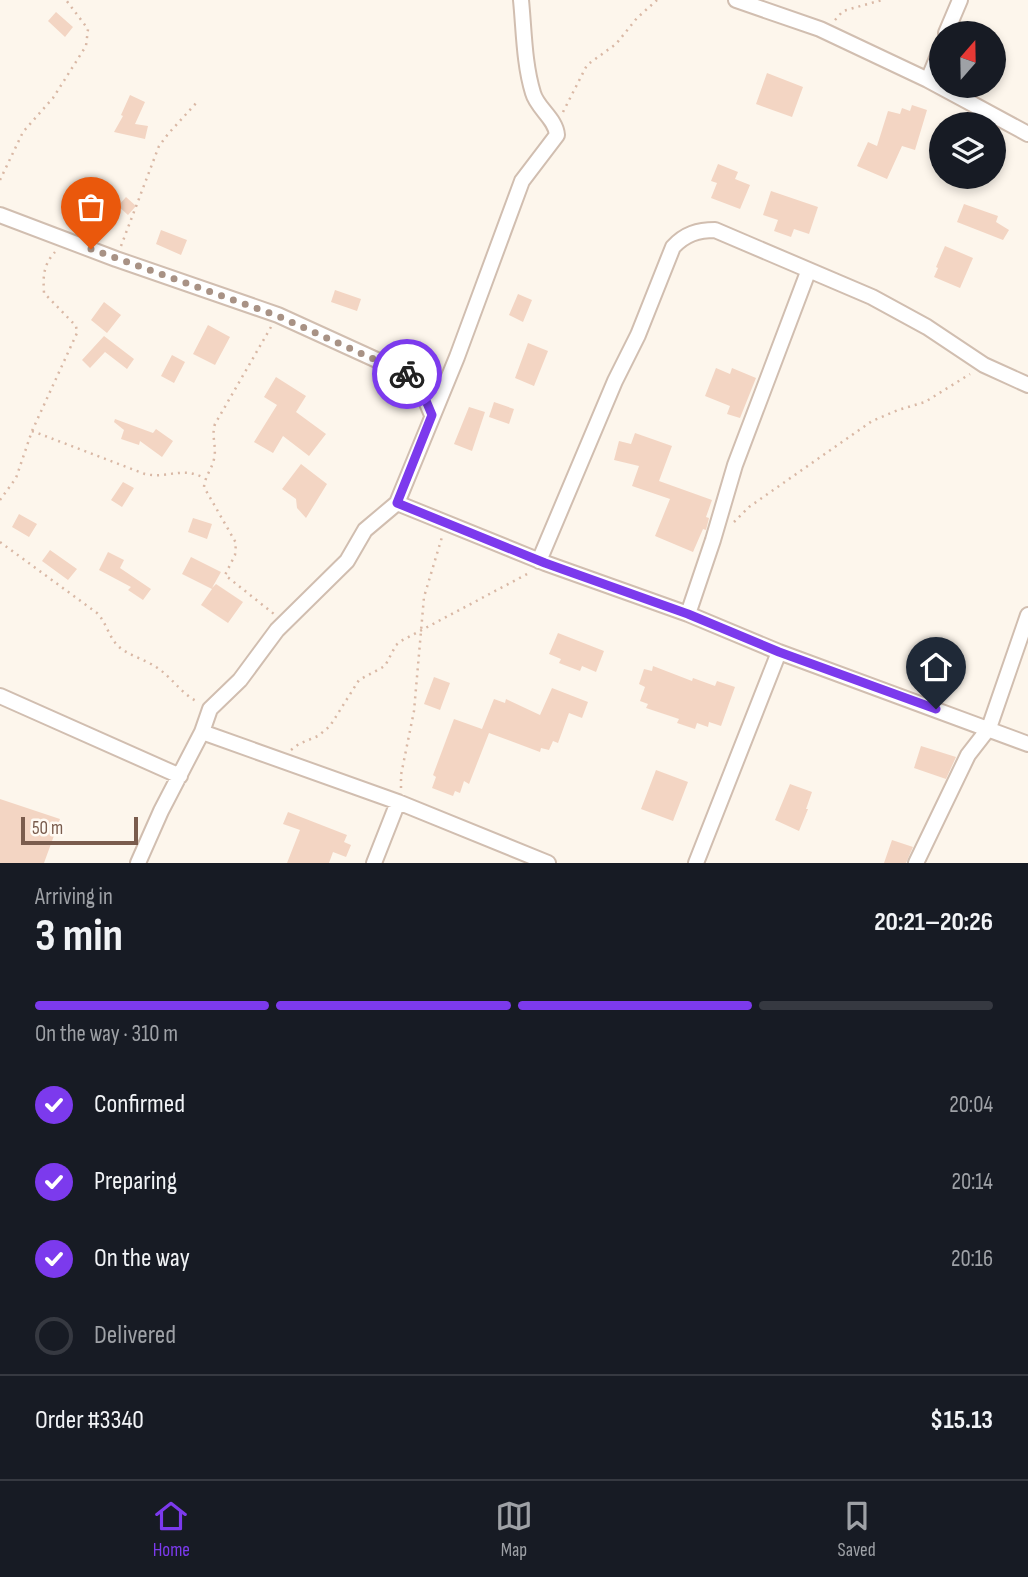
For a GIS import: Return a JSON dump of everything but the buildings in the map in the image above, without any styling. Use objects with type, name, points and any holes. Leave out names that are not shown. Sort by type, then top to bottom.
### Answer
[{"type":"street","points":[[138,863],[202,732],[210,709],[240,680],[272,636],[347,561],[366,530],[397,503],[457,357],[522,181],[558,132],[539,106],[532,91],[521,0]]},
{"type":"street","points":[[736,0],[820,29],[928,80],[1028,134]]},
{"type":"street","points":[[952,21],[960,0]]},
{"type":"street","points":[[0,215],[278,316],[412,377],[425,394],[432,415]]},
{"type":"street","points":[[542,562],[673,247],[699,230],[715,230],[808,272],[872,297],[908,315],[984,365],[1028,385]]},
{"type":"street","points":[[688,614],[734,465],[808,272]]},
{"type":"street","points":[[397,503],[542,562],[688,614],[779,652],[1028,744]]},
{"type":"street","points":[[916,863],[968,755],[989,728],[1028,615]]},
{"type":"street","points":[[696,863],[779,652]]},
{"type":"street","points":[[0,696],[180,776]]},
{"type":"street","points":[[202,732],[402,804],[548,863]]},
{"type":"street","points":[[374,863],[402,804]]},
{"type":"path","points":[[0,180],[23,132],[53,98],[86,46],[88,29],[65,0]]},
{"type":"path","points":[[556,127],[587,65],[616,44],[636,18],[657,0]]},
{"type":"path","points":[[820,29],[838,18],[843,11],[882,0]]},
{"type":"path","points":[[116,259],[159,146],[198,101]]},
{"type":"path","points":[[0,500],[16,478],[32,431],[76,333],[76,326],[44,293],[45,265],[67,240]]},
{"type":"path","points":[[278,316],[215,424],[215,456],[205,478],[205,487],[237,547],[225,575],[285,623]]},
{"type":"path","points":[[713,540],[749,508],[872,421],[925,402],[984,365]]},
{"type":"path","points":[[32,431],[145,474],[159,476],[188,471],[205,478]]},
{"type":"path","points":[[402,804],[400,780],[413,722],[428,578],[446,524]]},
{"type":"path","points":[[0,542],[97,612],[112,638],[122,649],[159,669],[182,692],[210,709]]},
{"type":"path","points":[[283,761],[293,748],[318,736],[330,726],[359,680],[384,666],[396,645],[494,593],[542,562]]},
{"type":"way so far","points":[[91,249],[278,316],[407,374]]},
{"type":"route","points":[[407,374],[419,384],[432,415],[397,503],[545,563],[688,614],[779,652],[936,709]]}]
